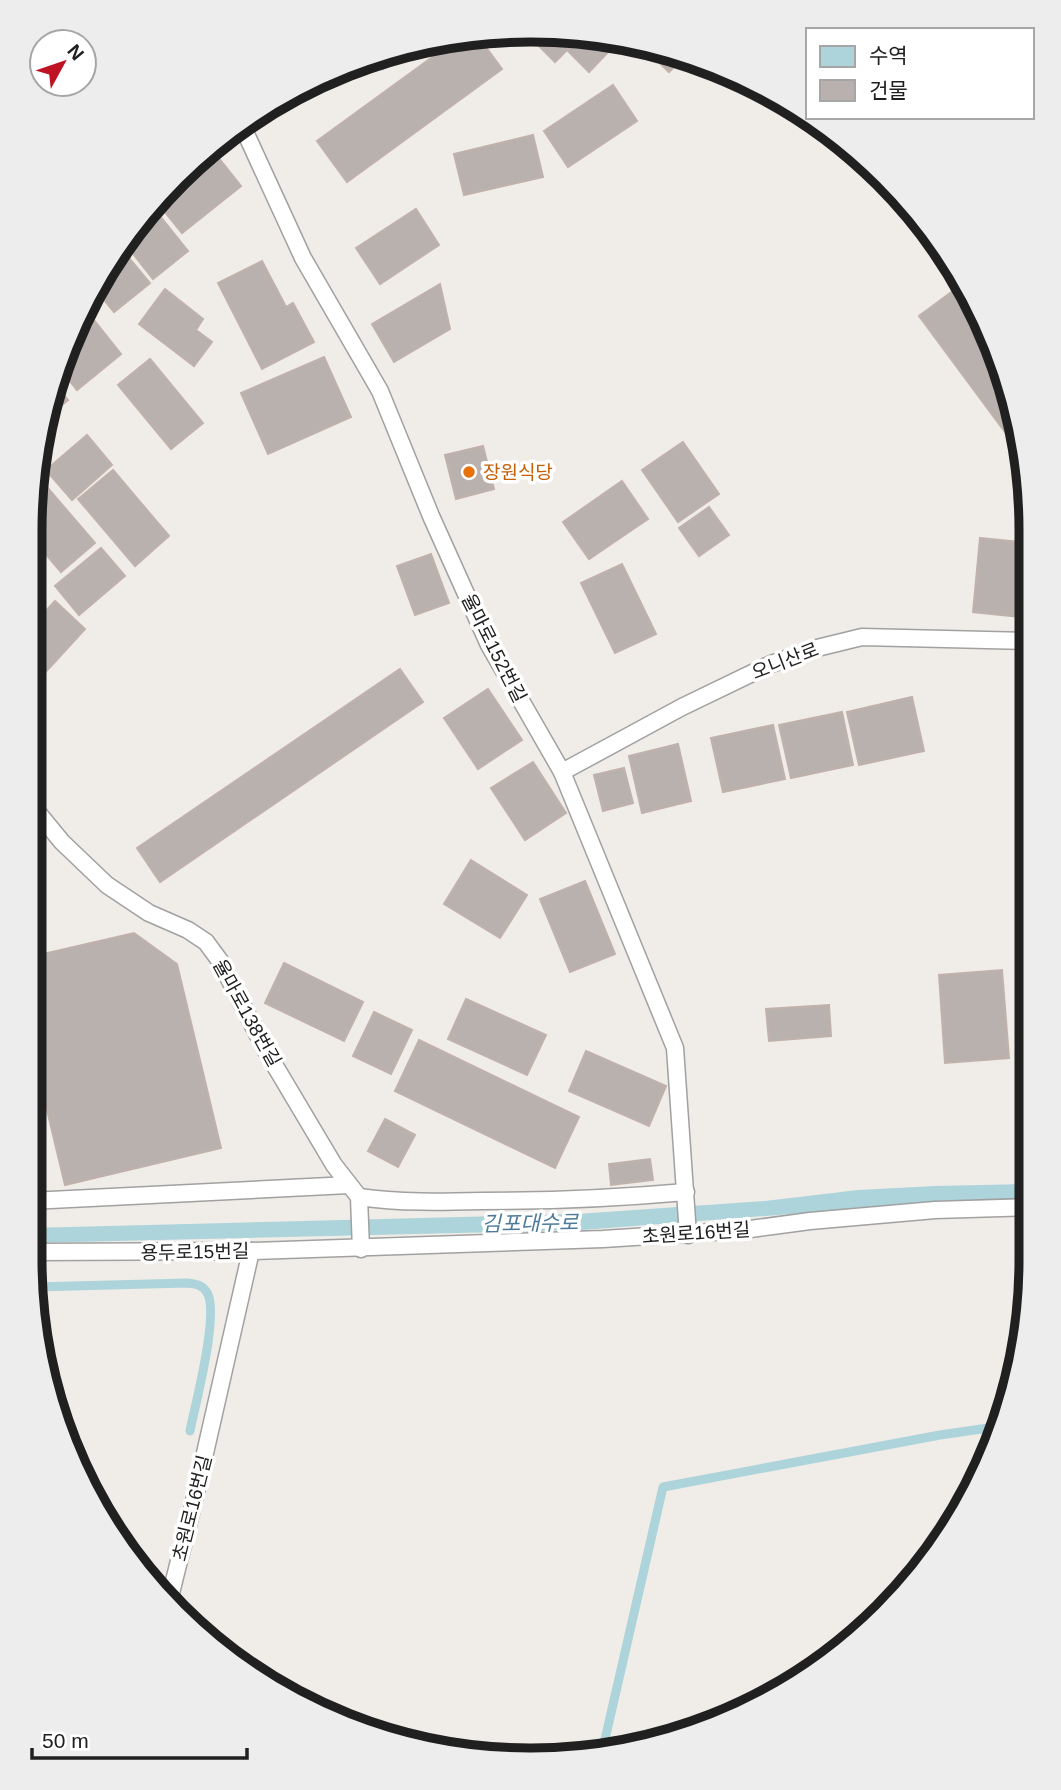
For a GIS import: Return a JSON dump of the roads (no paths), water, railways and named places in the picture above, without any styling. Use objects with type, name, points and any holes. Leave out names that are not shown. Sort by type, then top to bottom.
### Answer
[{"type":"lane","name":"율마로152번길","points":[[247,133],[303,258],[380,391],[430,516],[489,645],[562,772],[675,1048],[688,1235]]},
{"type":"lane","name":"오니산로","points":[[562,772],[693,701],[771,664],[817,648],[862,637],[1019,641]]},
{"type":"lane","name":"율마로138번길","points":[[42,818],[62,842],[107,885],[149,913],[188,930],[206,942],[220,961],[265,1049],[327,1154],[354,1191]]},
{"type":"lane","points":[[354,1191],[360,1249]]},
{"type":"lane","points":[[42,1201],[354,1191],[392,1202],[515,1201],[686,1192]]},
{"type":"lane","name":"초원로16번길","points":[[360,1249],[688,1235],[935,1210],[1019,1207]]},
{"type":"lane","name":"용두로15번길","points":[[42,1252],[360,1249]]},
{"type":"lane","name":"초원로16번길","points":[[172,1591],[251,1251]]},
{"type":"water","name":"김포대수로","points":[[1019,1184],[1019,1201],[818,1212],[582,1230],[42,1243],[42,1228],[577,1214],[935,1186]]},
{"type":"waterway","points":[[43,1287],[187,1283],[204,1289],[210,1301],[211,1317],[190,1431]]},
{"type":"waterway","points":[[604,1742],[663,1487],[989,1428]]},
{"type":"place","name":"장원식당","points":[[469,472]]}]
